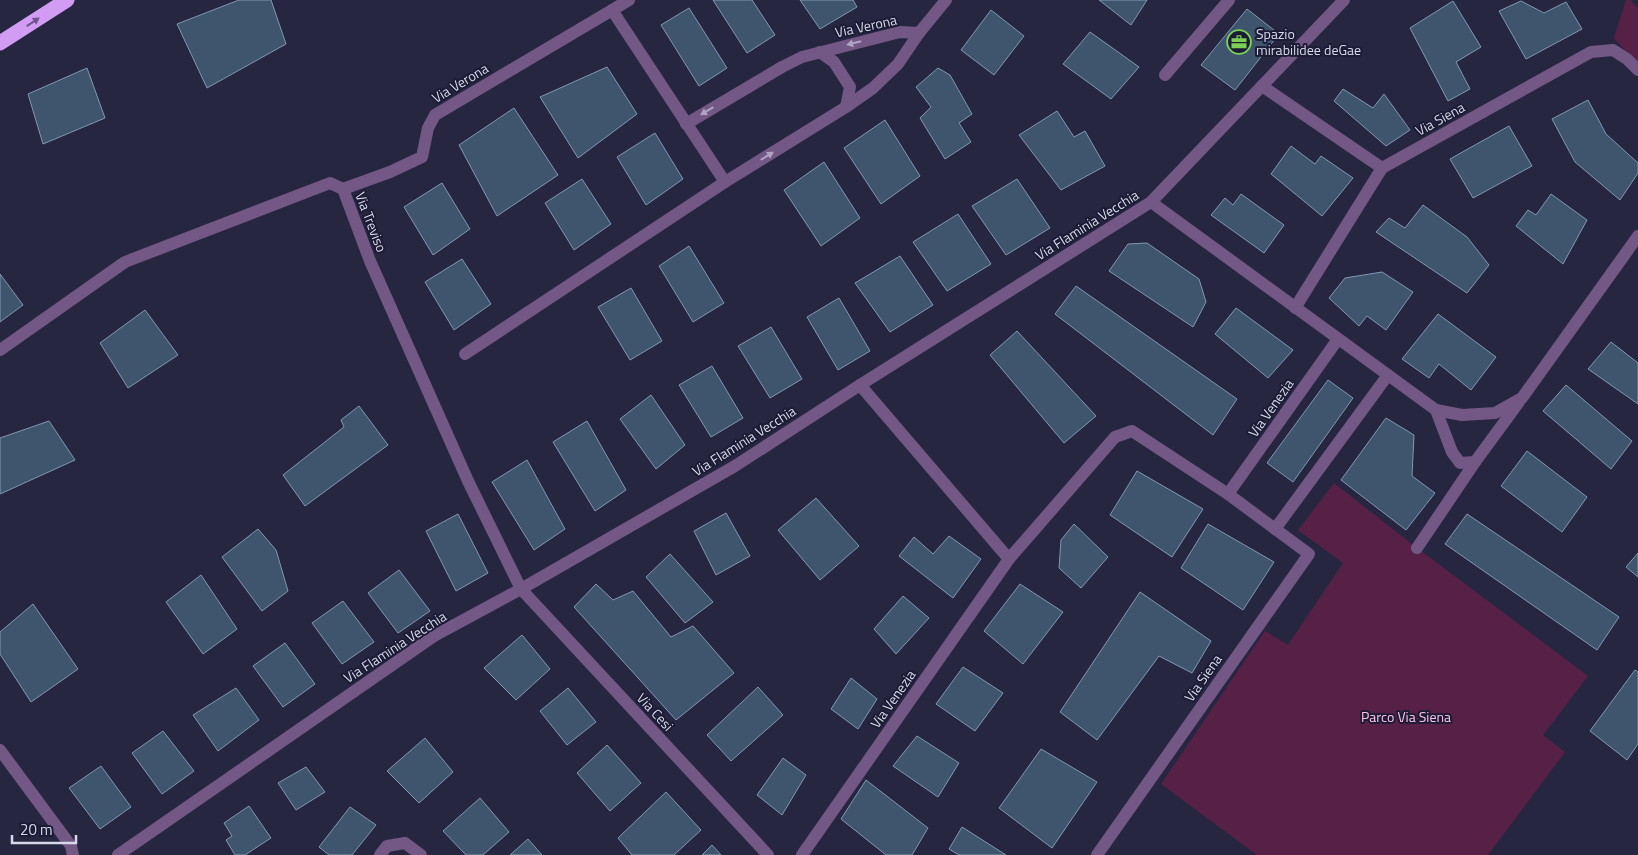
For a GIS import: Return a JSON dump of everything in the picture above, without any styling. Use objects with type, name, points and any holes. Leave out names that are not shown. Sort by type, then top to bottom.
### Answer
[{"type":"highway","points":[[0,43],[67,0]]},
{"type":"street","name":"Via Verona","points":[[343,189],[390,172],[422,157],[428,128],[434,115],[629,0]]},
{"type":"street","name":"Via Verona","points":[[464,354],[873,88],[898,64],[919,33],[946,0]]},
{"type":"street","points":[[1165,75],[1229,0]]},
{"type":"street","name":"Via Flaminia Vecchia","points":[[118,855],[434,636],[521,589],[735,466],[1151,202],[1344,0]]},
{"type":"street","points":[[612,10],[726,182]]},
{"type":"street","name":"Via Verona","points":[[686,124],[802,57],[900,32],[919,33]]},
{"type":"street","name":"Via Siena","points":[[1382,168],[1591,52],[1613,50],[1627,59],[1638,70]]},
{"type":"street","name":"Via Verona","points":[[820,52],[834,62],[850,87],[846,107]]},
{"type":"street","points":[[1262,86],[1382,168],[1295,308]]},
{"type":"street","name":"Via Treviso","points":[[0,350],[125,262],[330,183],[343,189],[370,261],[468,481],[521,589]]},
{"type":"street","points":[[1151,202],[1436,410],[1462,415],[1495,413],[1522,398]]},
{"type":"street","points":[[1417,548],[1475,462],[1638,236]]},
{"type":"street","name":"Via Venezia","points":[[1228,494],[1338,339]]},
{"type":"street","points":[[1275,529],[1388,376]]},
{"type":"street","points":[[860,385],[1009,559]]},
{"type":"street","points":[[1436,410],[1452,452],[1460,463],[1475,462]]},
{"type":"street","name":"Via Venezia","points":[[802,855],[1009,559],[1115,436],[1132,431],[1253,512]]},
{"type":"street","name":"Via Siena","points":[[1097,855],[1309,554],[1253,512]]},
{"type":"street","name":"Via Cesi","points":[[521,589],[768,855]]},
{"type":"street","points":[[0,750],[71,846],[73,855]]},
{"type":"street","points":[[380,855],[387,846],[405,843],[421,855]]},
{"type":"green space","points":[[1626,0],[1630,0],[1638,8],[1638,65],[1614,38]]},
{"type":"green space","name":"Parco Via Siena","points":[[1334,483],[1417,548],[1588,676],[1543,735],[1565,752],[1488,855],[1257,855],[1161,784],[1265,631],[1288,645],[1343,563],[1298,530]]},
{"type":"building","points":[[239,0],[271,0],[286,44],[207,88],[177,24]]},
{"type":"building","points":[[713,0],[752,0],[775,35],[747,53]]},
{"type":"building","points":[[800,0],[853,0],[857,7],[820,29]]},
{"type":"building","points":[[1099,0],[1147,0],[1131,25]]},
{"type":"building","points":[[1453,1],[1481,47],[1456,62],[1470,89],[1448,101],[1410,28]]},
{"type":"building","points":[[1521,1],[1544,13],[1566,2],[1582,29],[1526,59],[1499,11]]},
{"type":"building","points":[[689,8],[727,68],[699,86],[661,25]]},
{"type":"building","points":[[1247,9],[1279,34],[1235,90],[1201,65]]},
{"type":"building","points":[[991,10],[1024,36],[994,75],[961,50]]},
{"type":"building","points":[[1090,32],[1139,67],[1111,99],[1063,64]]},
{"type":"building","points":[[607,67],[637,114],[578,158],[540,97]]},
{"type":"building","points":[[87,68],[105,118],[43,144],[28,94]]},
{"type":"building","points":[[938,68],[950,75],[972,114],[959,123],[971,142],[945,159],[920,118],[931,107],[916,87]]},
{"type":"building","points":[[1343,89],[1373,108],[1384,94],[1410,130],[1386,146],[1334,101]]},
{"type":"building","points":[[1588,100],[1606,134],[1638,163],[1638,173],[1620,200],[1575,162],[1552,119]]},
{"type":"building","points":[[514,108],[558,175],[497,216],[459,145]]},
{"type":"building","points":[[1057,111],[1074,137],[1085,131],[1105,166],[1061,190],[1019,135]]},
{"type":"building","points":[[885,120],[920,176],[881,204],[844,148]]},
{"type":"building","points":[[1509,126],[1532,166],[1473,198],[1450,159]]},
{"type":"building","points":[[655,133],[683,179],[646,205],[617,157]]},
{"type":"building","points":[[1291,146],[1315,164],[1321,156],[1353,178],[1322,216],[1271,174]]},
{"type":"building","points":[[824,162],[860,218],[821,246],[784,190]]},
{"type":"building","points":[[582,179],[611,224],[574,250],[545,203]]},
{"type":"building","points":[[1017,179],[1050,228],[1006,255],[972,206]]},
{"type":"building","points":[[442,183],[470,229],[433,255],[404,207]]},
{"type":"building","points":[[1241,194],[1284,225],[1264,253],[1211,215],[1225,198],[1233,205]]},
{"type":"building","points":[[1551,194],[1587,220],[1563,264],[1516,226],[1528,210],[1536,215]]},
{"type":"building","points":[[1423,205],[1467,237],[1489,265],[1467,293],[1376,232],[1389,218],[1405,228]]},
{"type":"building","points":[[958,214],[991,264],[947,291],[913,242]]},
{"type":"building","points":[[1147,243],[1199,279],[1206,302],[1193,327],[1109,271],[1128,244]]},
{"type":"building","points":[[689,246],[724,303],[693,322],[659,266]]},
{"type":"building","points":[[900,256],[933,305],[890,332],[855,283]]},
{"type":"building","points":[[462,259],[491,304],[454,330],[425,282]]},
{"type":"building","points":[[1382,272],[1413,292],[1386,330],[1367,316],[1359,326],[1329,298],[1345,278]]},
{"type":"building","points":[[0,274],[23,305],[0,322]]},
{"type":"building","points":[[1076,286],[1237,399],[1213,435],[1055,314]]},
{"type":"building","points":[[631,288],[662,341],[630,360],[598,307]]},
{"type":"building","points":[[839,298],[870,351],[838,370],[807,317]]},
{"type":"building","points":[[1236,308],[1293,350],[1268,378],[1215,334]]},
{"type":"building","points":[[145,310],[178,355],[128,388],[100,343]]},
{"type":"building","points":[[1438,314],[1496,357],[1471,390],[1439,364],[1429,378],[1402,359]]},
{"type":"building","points":[[771,327],[802,379],[770,398],[738,346]]},
{"type":"building","points":[[1017,331],[1096,416],[1064,443],[990,355]]},
{"type":"building","points":[[1611,342],[1638,363],[1638,404],[1588,369]]},
{"type":"building","points":[[712,366],[743,418],[711,437],[679,385]]},
{"type":"building","points":[[1328,380],[1353,398],[1293,482],[1267,463]]},
{"type":"building","points":[[1566,385],[1632,441],[1611,469],[1543,411]]},
{"type":"building","points":[[651,395],[685,445],[656,469],[620,419]]},
{"type":"building","points":[[359,406],[388,445],[305,506],[283,475],[344,427],[341,420]]},
{"type":"building","points":[[1386,418],[1414,435],[1412,476],[1435,493],[1406,530],[1341,480]]},
{"type":"building","points":[[49,421],[75,460],[0,494],[0,438]]},
{"type":"building","points":[[587,421],[626,490],[595,511],[553,442]]},
{"type":"building","points":[[1527,451],[1587,497],[1562,532],[1501,486]]},
{"type":"building","points":[[527,460],[565,529],[534,550],[492,482]]},
{"type":"building","points":[[1137,471],[1203,509],[1172,557],[1110,515]]},
{"type":"building","points":[[816,498],[859,546],[820,580],[778,530]]},
{"type":"building","points":[[726,513],[750,556],[716,575],[694,531]]},
{"type":"building","points":[[458,514],[488,573],[456,591],[426,531]]},
{"type":"building","points":[[1467,514],[1619,617],[1597,650],[1445,544]]},
{"type":"building","points":[[1074,524],[1108,557],[1081,588],[1059,568],[1061,540]]},
{"type":"building","points":[[1208,524],[1274,562],[1243,610],[1181,568]]},
{"type":"building","points":[[258,529],[276,550],[288,591],[262,611],[222,557]]},
{"type":"building","points":[[949,536],[981,559],[953,598],[899,556],[914,537],[933,554]]},
{"type":"building","points":[[1638,553],[1638,577],[1626,567]]},
{"type":"building","points":[[670,554],[713,602],[685,623],[646,577]]},
{"type":"building","points":[[399,570],[430,611],[398,633],[368,593]]},
{"type":"building","points":[[201,575],[237,629],[203,654],[166,602]]},
{"type":"building","points":[[596,584],[613,600],[633,591],[671,637],[693,626],[734,673],[676,720],[574,607]]},
{"type":"building","points":[[1020,584],[1063,612],[1023,664],[984,631]]},
{"type":"building","points":[[1140,592],[1211,641],[1192,673],[1159,656],[1097,740],[1060,712]]},
{"type":"building","points":[[903,596],[929,618],[896,654],[874,629]]},
{"type":"building","points":[[343,601],[374,642],[342,664],[312,623]]},
{"type":"building","points":[[33,604],[78,669],[31,702],[0,654],[0,632]]},
{"type":"building","points":[[522,635],[550,669],[516,700],[484,668]]},
{"type":"building","points":[[285,643],[315,684],[283,707],[253,666]]},
{"type":"building","points":[[963,667],[1003,693],[975,731],[936,704]]},
{"type":"building","points":[[1635,670],[1638,672],[1638,744],[1627,760],[1590,731]]},
{"type":"building","points":[[851,678],[877,699],[858,729],[831,709]]},
{"type":"building","points":[[758,687],[783,715],[731,761],[707,735]]},
{"type":"building","points":[[236,688],[259,720],[218,751],[193,715]]},
{"type":"building","points":[[568,688],[596,722],[567,745],[540,711]]},
{"type":"building","points":[[163,731],[194,771],[162,794],[132,753]]},
{"type":"building","points":[[917,736],[959,763],[938,797],[893,766]]},
{"type":"building","points":[[425,738],[453,772],[419,803],[387,771]]},
{"type":"building","points":[[607,745],[641,783],[610,811],[577,773]]},
{"type":"building","points":[[1041,749],[1097,782],[1052,848],[999,808]]},
{"type":"building","points":[[783,758],[806,775],[782,815],[757,795]]},
{"type":"building","points":[[101,766],[131,807],[100,829],[69,788]]},
{"type":"building","points":[[306,767],[325,792],[296,810],[278,783]]},
{"type":"building","points":[[866,780],[928,828],[912,855],[886,855],[841,819]]},
{"type":"building","points":[[666,792],[701,830],[674,855],[632,855],[618,838]]},
{"type":"building","points":[[480,798],[509,832],[483,855],[466,855],[443,831]]},
{"type":"building","points":[[249,806],[271,838],[245,855],[235,855],[226,840],[232,836],[224,823]]},
{"type":"building","points":[[350,807],[376,825],[352,855],[329,855],[319,847]]},
{"type":"building","points":[[962,827],[1006,855],[959,855],[949,849]]},
{"type":"building","points":[[528,839],[542,855],[510,855]]},
{"type":"building","points":[[712,845],[721,855],[702,855]]},
{"type":"place","name":"Spazio mirabilidee deGae","points":[[1239,42]]}]
